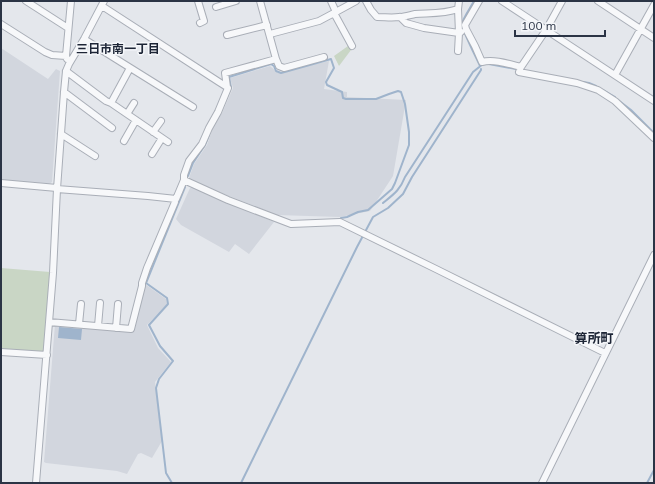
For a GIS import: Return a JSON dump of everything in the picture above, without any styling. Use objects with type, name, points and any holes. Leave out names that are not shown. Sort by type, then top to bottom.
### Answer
[{"type":"street","points":[[26,1],[68,28]]},
{"type":"street","points":[[69,64],[66,56],[71,1]]},
{"type":"street","points":[[198,1],[204,21],[200,23]]},
{"type":"street","points":[[216,7],[236,1]]},
{"type":"street","points":[[260,1],[279,66],[284,68],[324,57]]},
{"type":"street","points":[[331,1],[352,46]]},
{"type":"street","points":[[270,34],[319,21],[356,1]]},
{"type":"street","points":[[366,1],[377,17],[400,17],[414,14],[450,12],[458,9]]},
{"type":"street","points":[[459,1],[458,9],[462,31],[475,46],[482,62],[493,61],[598,90],[615,101],[654,138]]},
{"type":"street","points":[[458,50],[462,31],[478,1]]},
{"type":"street","points":[[502,1],[654,101]]},
{"type":"street","points":[[520,69],[546,30],[562,1]]},
{"type":"street","points":[[598,1],[654,38]]},
{"type":"street","points":[[608,7],[611,1]]},
{"type":"street","points":[[36,483],[53,273],[64,92],[66,71],[69,64],[103,3],[227,87]]},
{"type":"street","points":[[615,75],[653,9]]},
{"type":"street","points":[[400,17],[406,23],[424,28],[462,31]]},
{"type":"street","points":[[1,24],[52,55],[66,56]]},
{"type":"street","points":[[227,35],[267,25]]},
{"type":"street","points":[[84,39],[193,106]]},
{"type":"street","points":[[49,322],[132,329],[142,283],[147,268],[184,180],[184,175],[189,161],[202,144],[228,88],[225,73],[276,59]]},
{"type":"street","points":[[111,103],[130,68]]},
{"type":"street","points":[[66,71],[106,101],[168,142]]},
{"type":"street","points":[[64,92],[112,128]]},
{"type":"street","points":[[127,114],[134,103]]},
{"type":"street","points":[[124,141],[136,120]]},
{"type":"street","points":[[153,132],[161,121]]},
{"type":"street","points":[[61,134],[95,156]]},
{"type":"street","points":[[152,154],[162,138]]},
{"type":"street","points":[[184,180],[228,200],[291,224],[340,222],[605,354]]},
{"type":"street","points":[[1,184],[175,199]]},
{"type":"street","points":[[542,483],[654,255]]},
{"type":"street","points":[[98,326],[100,303]]},
{"type":"street","points":[[79,324],[81,304]]},
{"type":"street","points":[[116,328],[118,304]]},
{"type":"street","points":[[1,352],[47,355]]},
{"type":"shaded area","points":[[1,48],[48,79],[56,69],[60,71],[52,182],[49,184],[1,180]]},
{"type":"shaded area","points":[[329,61],[324,89],[347,92],[347,97],[406,100],[393,176],[370,211],[340,217],[277,215],[194,182],[189,178],[194,164],[207,145],[213,127],[222,113],[233,88],[230,78],[270,66],[278,73]]},
{"type":"shaded area","points":[[192,187],[274,222],[249,254],[235,244],[229,252],[181,225],[176,219],[190,188]]},
{"type":"shaded area","points":[[145,284],[166,299],[167,304],[147,325],[158,348],[171,362],[155,382],[162,441],[152,458],[141,453],[138,454],[127,474],[117,471],[44,462],[55,324],[133,331]]},
{"type":"green space","points":[[348,46],[351,50],[339,66],[334,56]]},
{"type":"green space","points":[[1,268],[50,272],[44,353],[1,350]]},
{"type":"water","points":[[59,327],[82,329],[81,340],[58,338]]},
{"type":"waterway","points":[[474,1],[465,16],[462,27],[480,66]]},
{"type":"waterway","points":[[231,88],[229,77],[271,64],[274,66],[276,71],[281,73],[331,59],[334,68],[326,82],[327,85],[342,92],[343,98],[376,99],[398,91],[401,92],[405,104],[409,132],[409,145],[395,183],[392,189],[368,210],[341,218]]},
{"type":"waterway","points":[[383,203],[399,189],[405,177],[473,72],[483,64]]},
{"type":"waterway","points":[[489,64],[516,69]]},
{"type":"waterway","points":[[241,483],[373,217],[388,208],[403,194],[412,177],[481,69]]},
{"type":"waterway","points":[[583,82],[596,86]]},
{"type":"waterway","points":[[603,90],[615,97]]},
{"type":"waterway","points":[[618,100],[631,110],[654,133]]},
{"type":"waterway","points":[[188,176],[193,163],[205,145],[209,135]]},
{"type":"waterway","points":[[172,483],[166,473],[156,388],[159,379],[173,361],[160,346],[149,325],[168,304],[167,298],[146,283],[185,187]]},
{"type":"waterway","points":[[647,483],[654,470]]},
{"type":"district","name":"三日市南一丁目","points":[[118,48]]},
{"type":"district","name":"算所町","points":[[594,338]]}]
